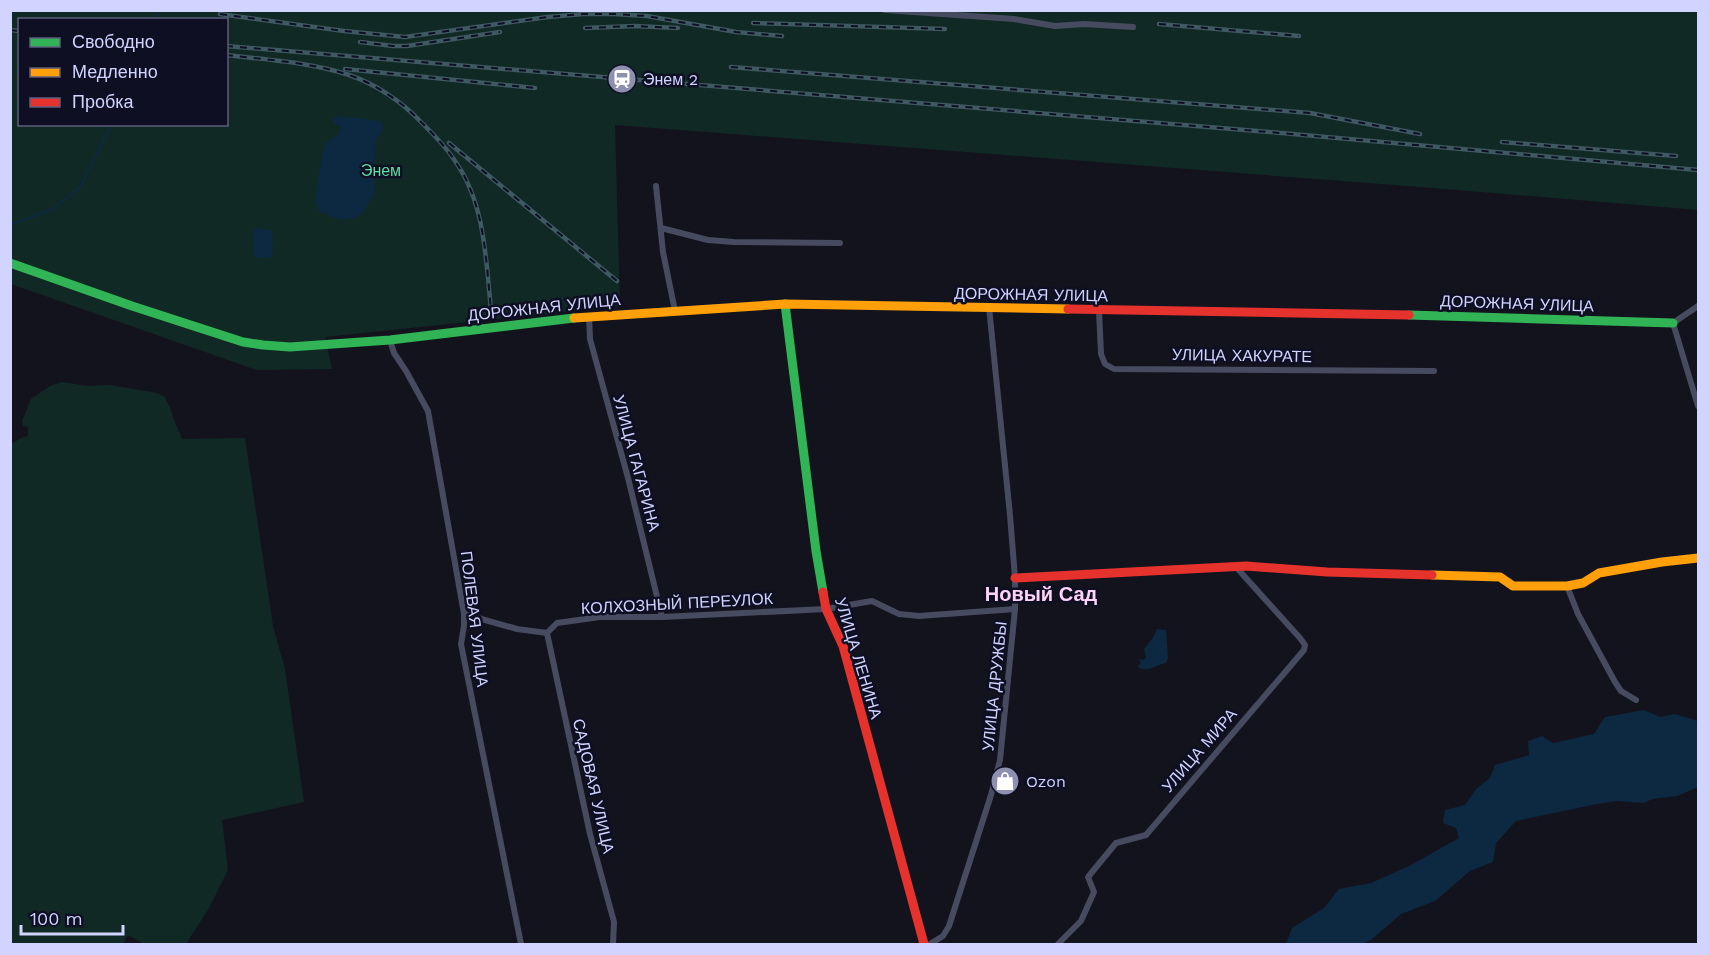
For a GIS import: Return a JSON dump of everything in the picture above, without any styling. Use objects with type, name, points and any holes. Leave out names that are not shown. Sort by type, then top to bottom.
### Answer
[{"type":"street","points":[[885,10],[1014,19],[1055,26],[1083,24],[1133,27]]},
{"type":"street","points":[[656,186],[663,252],[675,311]]},
{"type":"street","points":[[661,228],[708,240],[840,243]]},
{"type":"street","name":"ДОРОЖНАЯ УЛИЦА","points":[[10,263],[243,342],[290,347],[390,340],[589,316],[785,304],[1467,316],[1672,323]]},
{"type":"street","name":"УЛИЦА ЛЕНИНА","points":[[785,304],[816,551],[826,609],[843,646],[924,945]]},
{"type":"street","points":[[1698,306],[1672,323],[1698,406]]},
{"type":"street","name":"УЛИЦА ДРУЖБЫ","points":[[930,945],[943,936],[949,926],[1000,760],[1015,609],[1015,578],[989,307]]},
{"type":"street","name":"УЛИЦА ХАКУРАТЕ","points":[[1099,310],[1101,354],[1105,364],[1114,369],[1434,371]]},
{"type":"street","name":"УЛИЦА ГАГАРИНА","points":[[589,316],[590,339],[628,478],[662,617]]},
{"type":"street","name":"ПОЛЕВАЯ УЛИЦА","points":[[390,340],[394,353],[428,411],[464,614],[461,644],[520,945]]},
{"type":"street","points":[[1015,578],[1236,567],[1500,578],[1513,586],[1567,586],[1583,583],[1599,573],[1662,561],[1698,558]]},
{"type":"street","name":"УЛИЦА МИРА","points":[[1058,945],[1081,921],[1094,892],[1088,877],[1116,843],[1146,835],[1304,650],[1305,645],[1300,638],[1236,567]]},
{"type":"street","points":[[1567,586],[1578,614],[1615,682],[1621,691],[1636,700]]},
{"type":"street","points":[[826,609],[872,601],[899,614],[919,616],[1015,609]]},
{"type":"street","name":"КОЛХОЗНЫЙ ПЕРЕУЛОК","points":[[547,633],[557,623],[600,617],[662,617],[826,609]]},
{"type":"street","points":[[464,614],[517,629],[547,633]]},
{"type":"street","name":"САДОВАЯ УЛИЦА","points":[[547,633],[590,834],[614,922],[613,945]]},
{"type":"green space","name":"Энем","points":[[11,11],[1698,11],[1698,210],[615,125],[620,306],[325,337],[332,369],[257,370],[11,284]]},
{"type":"green space","points":[[62,382],[87,386],[110,385],[157,393],[165,397],[182,439],[245,438],[273,626],[285,669],[304,802],[222,820],[228,870],[209,908],[186,944],[141,944],[130,936],[126,937],[124,943],[126,944],[11,944],[11,444],[28,436],[28,427],[23,426],[22,421],[31,399],[50,386]]},
{"type":"water","points":[[338,116],[381,121],[384,128],[376,140],[375,191],[363,213],[355,218],[341,220],[320,212],[315,203],[324,145],[339,133],[341,126],[334,124],[333,119]]},
{"type":"water","points":[[256,228],[271,230],[273,244],[271,258],[256,258],[254,254],[253,230]]},
{"type":"water","points":[[1157,629],[1166,630],[1168,658],[1166,663],[1142,669],[1138,667],[1141,662],[1138,659],[1144,660],[1146,657],[1144,649]]},
{"type":"water","points":[[1644,710],[1660,717],[1675,714],[1698,721],[1698,787],[1677,796],[1652,799],[1644,803],[1617,801],[1516,821],[1496,843],[1493,862],[1470,871],[1435,901],[1401,914],[1371,940],[1362,944],[1286,944],[1292,928],[1324,908],[1339,889],[1371,883],[1409,866],[1459,838],[1456,828],[1443,823],[1445,810],[1465,805],[1476,789],[1490,778],[1495,765],[1529,755],[1528,741],[1542,736],[1553,743],[1594,734],[1605,717]]},
{"type":"waterway","points":[[157,18],[159,10]]},
{"type":"waterway","points":[[10,225],[53,209],[80,187],[111,126]]},
{"type":"railway","points":[[220,14],[405,37],[583,14],[647,16],[736,32],[782,36]]},
{"type":"railway","points":[[753,23],[945,29]]},
{"type":"railway","points":[[1159,24],[1299,36]]},
{"type":"railway","points":[[585,28],[634,26],[678,28]]},
{"type":"railway","points":[[10,30],[18,31]]},
{"type":"railway","points":[[360,42],[407,46],[500,32]]},
{"type":"railway","points":[[228,46],[1269,132],[1698,170]]},
{"type":"railway","points":[[228,55],[304,64],[349,75],[379,89],[414,115],[453,158],[473,197],[483,234],[491,310]]},
{"type":"railway","points":[[731,67],[1310,113],[1420,134]]},
{"type":"railway","points":[[345,69],[535,88]]},
{"type":"railway","points":[[1502,142],[1676,156]]},
{"type":"railway","points":[[449,143],[617,281]]},
{"type":"traffic: fast","points":[[10,263],[243,342],[263,345],[290,347],[390,340],[574,318]]},
{"type":"traffic: fast","points":[[785,304],[823,592]]},
{"type":"traffic: fast","points":[[1409,315],[1673,323]]},
{"type":"traffic: slow","points":[[574,318],[785,304],[1068,309]]},
{"type":"traffic: slow","points":[[1432,575],[1500,577],[1513,586],[1567,586],[1583,583],[1599,573],[1698,558]]},
{"type":"traffic: jam","points":[[1068,309],[1409,315]]},
{"type":"traffic: jam","points":[[1015,578],[1246,566],[1327,572],[1432,575]]},
{"type":"traffic: jam","points":[[823,592],[826,609],[843,646],[924,944]]},
{"type":"place","name":"Энем 2","points":[[622,79]]},
{"type":"place","name":"Ozon","points":[[1005,781]]},
{"type":"district","name":"Новый Сад","points":[[1041,594]]}]
